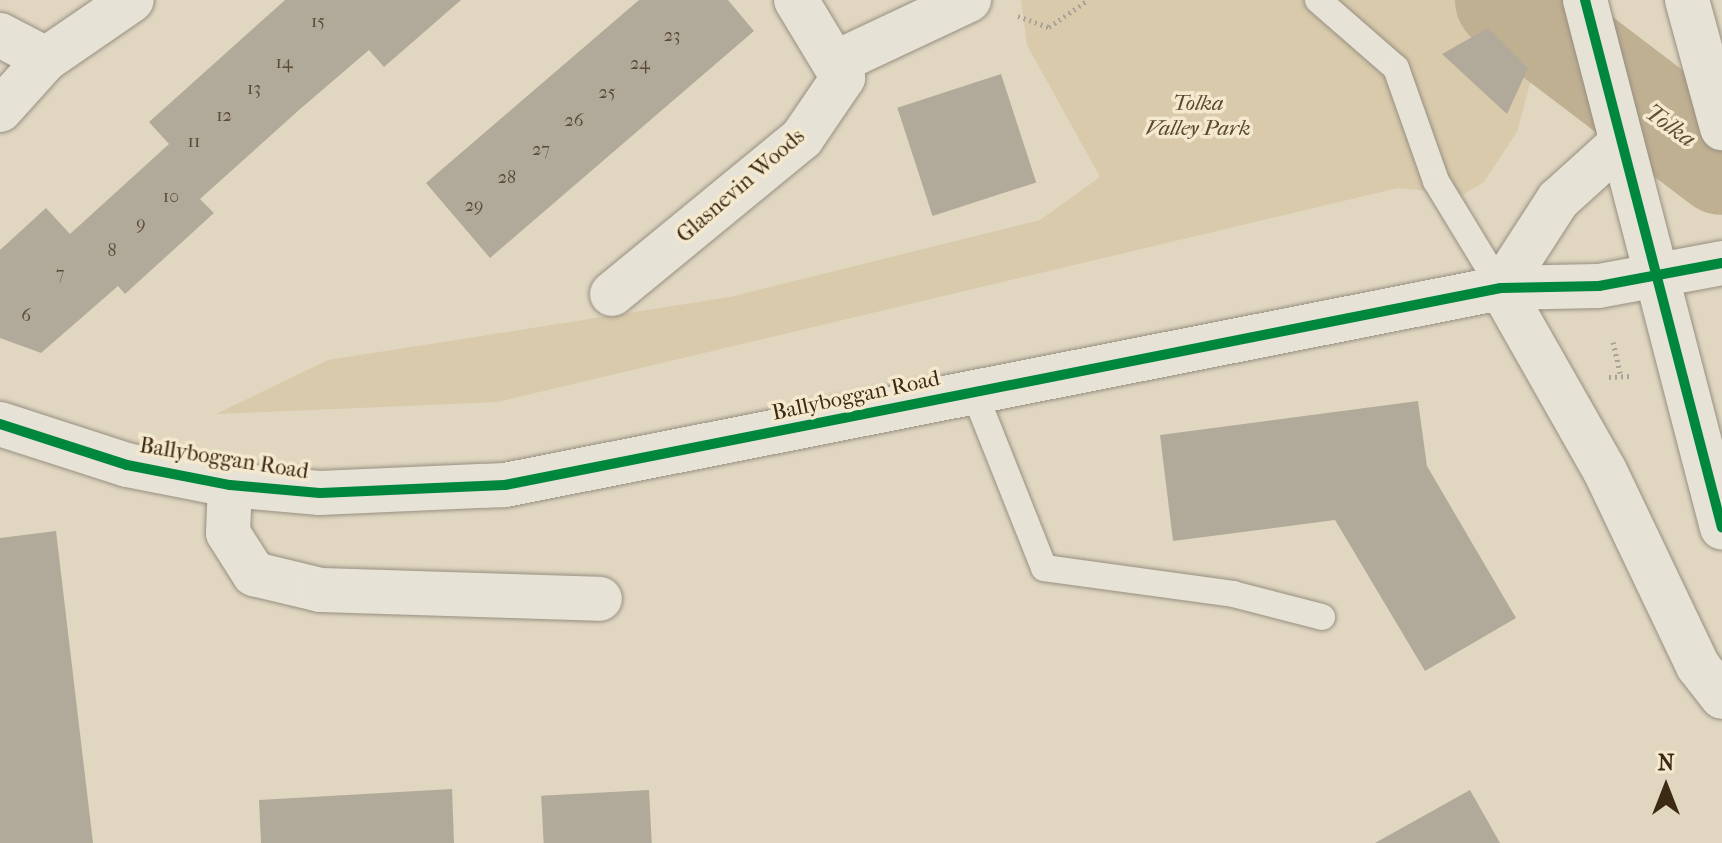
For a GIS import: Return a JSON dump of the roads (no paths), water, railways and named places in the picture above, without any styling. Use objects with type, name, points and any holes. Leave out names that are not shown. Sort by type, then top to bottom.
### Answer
[{"type":"street","points":[[0,110],[46,59],[132,0]]},
{"type":"street","points":[[796,0],[837,62],[969,0]]},
{"type":"street","points":[[1687,0],[1718,114]]},
{"type":"street","points":[[1586,2],[1722,528]]},
{"type":"street","points":[[0,35],[46,59]]},
{"type":"street","name":"Glasnevin Woods","points":[[612,294],[802,138],[843,78],[837,62]]},
{"type":"street","points":[[1622,142],[1558,200],[1501,288],[1605,471],[1698,666],[1722,697]]},
{"type":"street","name":"Ballyboggan Road","points":[[0,424],[127,465],[230,485],[320,493],[505,485],[1501,288],[1599,286],[1722,263]]},
{"type":"street","points":[[230,485],[228,533],[254,574],[320,590],[600,599]]},
{"type":"lane","points":[[1318,0],[1396,68],[1436,181],[1501,288]]},
{"type":"lane","points":[[974,392],[1044,568],[1233,594],[1322,617]]},
{"type":"waterway","name":"Tolka","points":[[1506,0],[1722,164]]},
{"type":"park label","name":"Tolka Valley Park","points":[[1198,116]]}]
